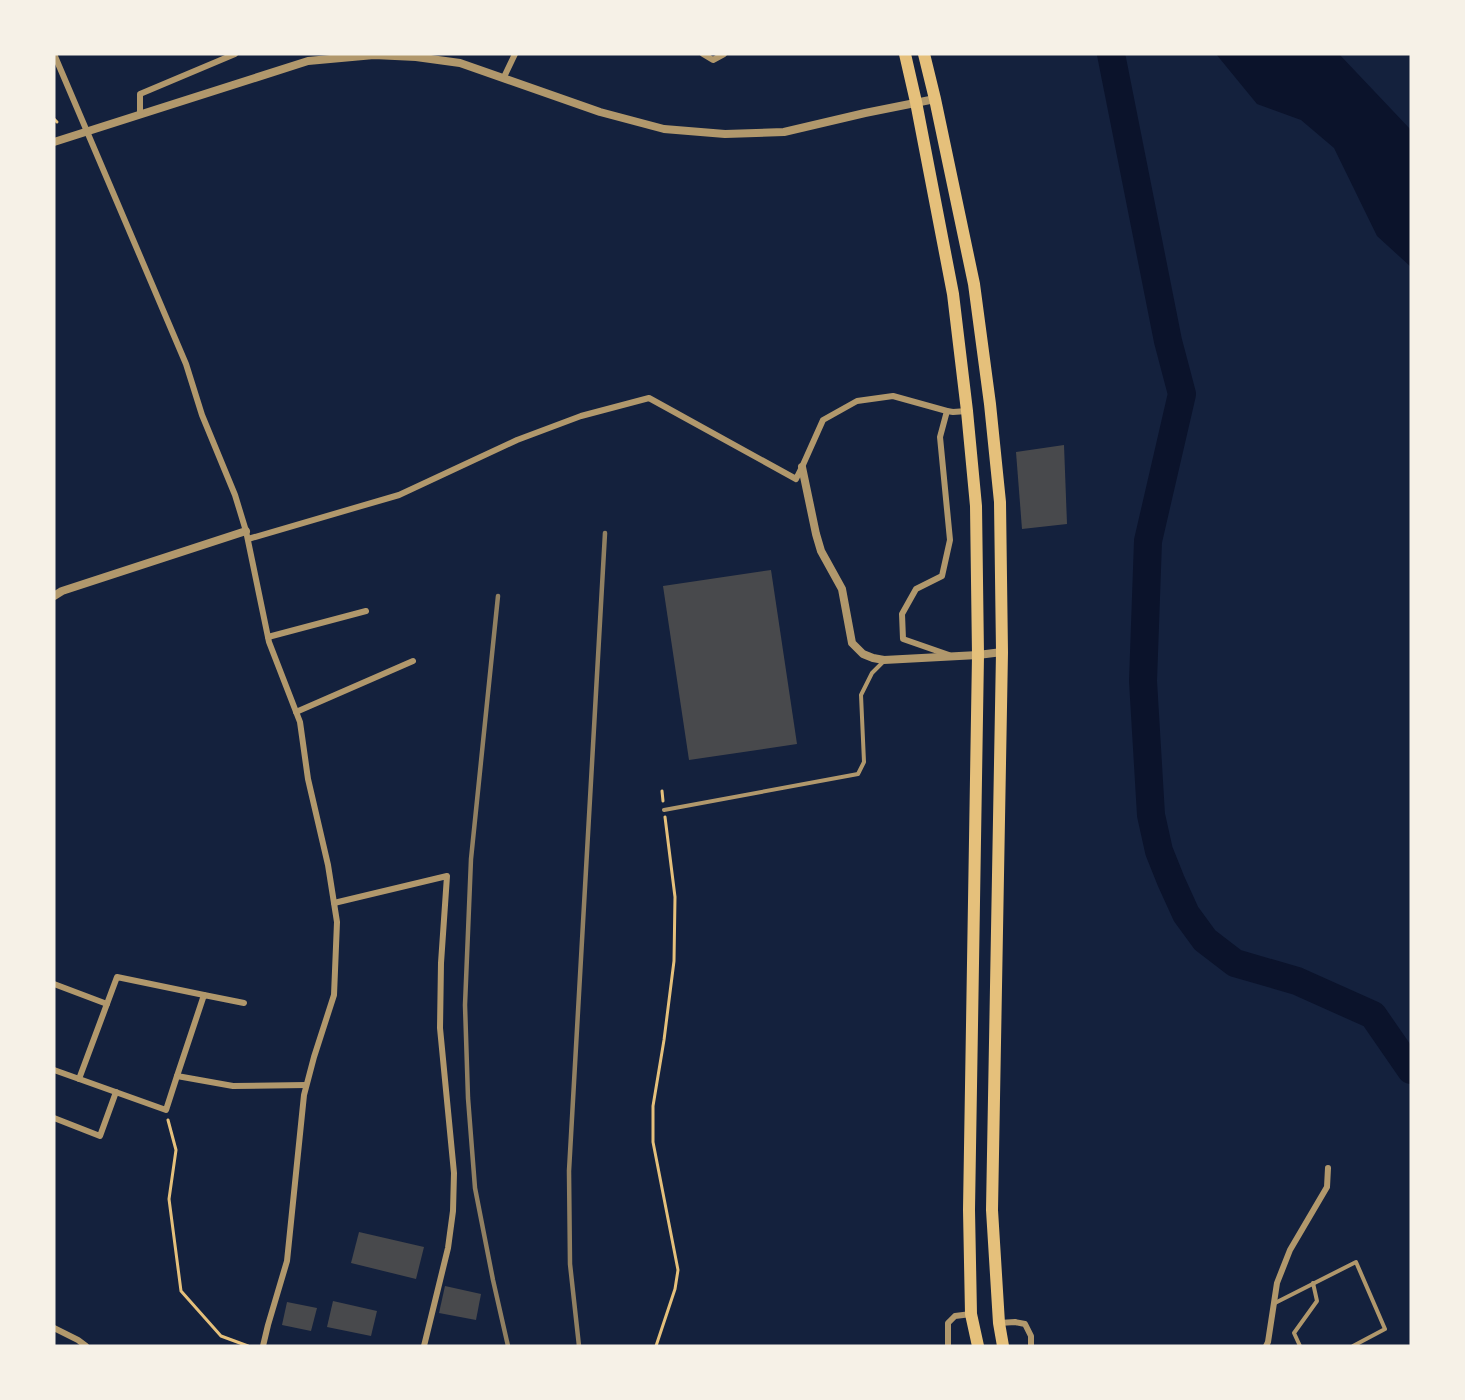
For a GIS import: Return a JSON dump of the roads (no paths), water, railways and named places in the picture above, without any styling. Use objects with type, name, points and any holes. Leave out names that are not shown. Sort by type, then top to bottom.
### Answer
[{"type":"highway","points":[[905,54],[953,294],[976,506],[978,655],[969,1210],[971,1314],[978,1346]]},
{"type":"highway","points":[[924,54],[974,284],[1000,502],[1002,652],[992,1210],[999,1323],[1003,1346]]},
{"type":"street","points":[[140,115],[140,94],[235,54]]},
{"type":"street","points":[[504,77],[515,54]]},
{"type":"street","points":[[703,54],[713,60],[724,54]]},
{"type":"street","points":[[54,55],[186,364],[202,415],[235,495],[247,535],[268,637],[300,722],[308,779],[328,865],[337,922],[334,995],[306,1085],[287,1261],[263,1346]]},
{"type":"street","points":[[54,142],[308,61],[374,55],[416,57],[460,63],[600,112],[664,129],[725,134],[784,132],[935,99]]},
{"type":"street","points":[[54,596],[62,591],[247,535],[399,495],[517,440],[581,416],[649,398],[796,479],[823,420],[857,401],[893,396],[947,411],[967,411]]},
{"type":"street","points":[[947,411],[940,437],[950,540],[942,576],[916,589],[902,614],[903,639],[953,657]]},
{"type":"street","points":[[802,467],[820,550],[842,589],[852,643],[863,654],[884,660],[1002,652]]},
{"type":"street","points":[[268,637],[366,611]]},
{"type":"street","points":[[297,712],[412,661]]},
{"type":"street","points":[[334,903],[447,876],[441,963],[440,1028],[454,1173],[453,1211],[448,1248],[424,1346]]},
{"type":"street","points":[[79,1079],[117,977],[244,1003]]},
{"type":"street","points":[[54,984],[107,1004]]},
{"type":"street","points":[[54,1070],[166,1110],[204,995]]},
{"type":"street","points":[[177,1076],[233,1086],[306,1085]]},
{"type":"street","points":[[54,1119],[100,1136],[116,1092]]},
{"type":"street","points":[[1266,1346],[1277,1283],[1290,1250],[1327,1187],[1328,1168]]},
{"type":"street","points":[[948,1346],[948,1323],[955,1317],[971,1314]]},
{"type":"street","points":[[999,1323],[1025,1324],[1031,1336],[1031,1346]]},
{"type":"street","points":[[54,1328],[86,1346]]},
{"type":"lane","points":[[664,810],[858,774],[864,762],[861,695],[872,673],[884,660]]},
{"type":"lane","points":[[1274,1303],[1356,1262],[1385,1329],[1353,1346]]},
{"type":"lane","points":[[1300,1346],[1294,1333],[1317,1301],[1313,1283]]},
{"type":"water","points":[[1100,54],[1119,54],[1118,95]]},
{"type":"water","points":[[1216,54],[1339,54],[1411,130],[1411,267],[1377,236],[1334,148],[1301,120],[1257,104]]},
{"type":"waterway","points":[[1111,54],[1168,341],[1182,394],[1148,541],[1143,681],[1151,815],[1159,851],[1186,914],[1205,940],[1235,963],[1297,981],[1373,1015],[1411,1070]]},
{"type":"railway","points":[[579,1346],[570,1264],[569,1171],[605,533]]},
{"type":"railway","points":[[498,596],[471,859],[465,1005],[468,1098],[475,1188],[508,1346]]}]
